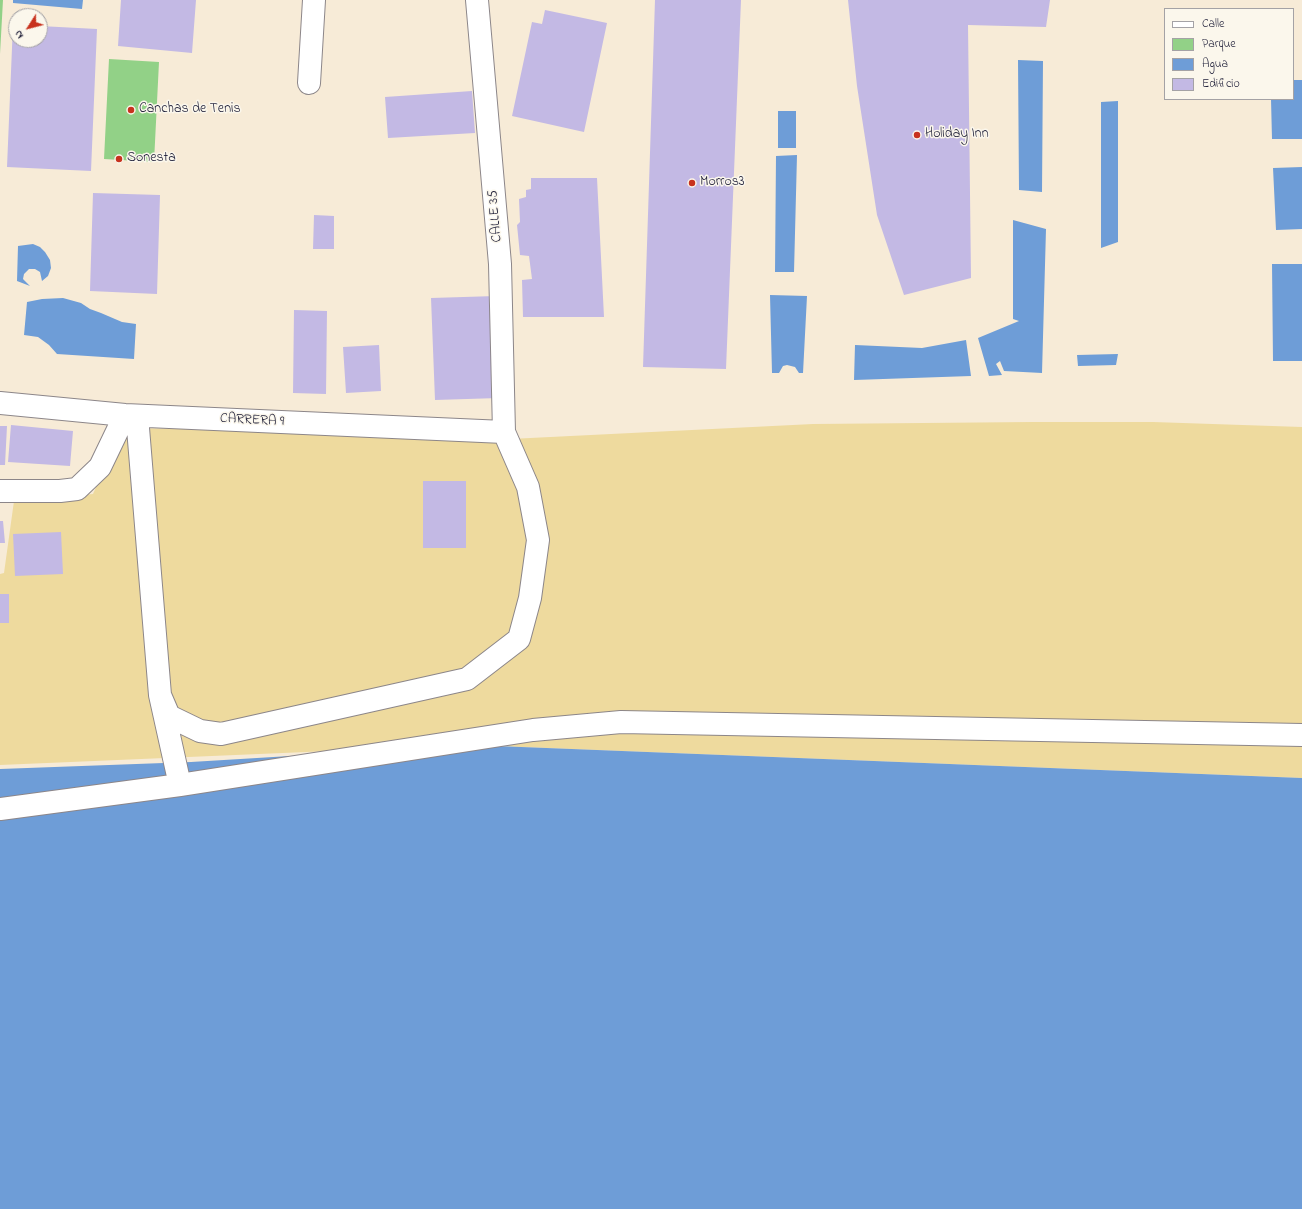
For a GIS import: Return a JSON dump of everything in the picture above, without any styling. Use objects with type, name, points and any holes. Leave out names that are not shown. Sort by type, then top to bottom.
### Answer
[{"type":"street","points":[[309,83],[314,0]]},
{"type":"street","name":"CALLE 35","points":[[477,0],[500,264],[504,432]]},
{"type":"street","name":"CARRERA 9","points":[[0,403],[131,416],[504,432]]},
{"type":"street","points":[[0,491],[60,491],[77,489],[100,468],[131,416]]},
{"type":"street","points":[[131,416],[160,695],[180,785]]},
{"type":"street","points":[[160,695],[170,716],[200,731],[221,734],[467,680],[518,639],[530,598],[538,540],[528,487],[504,432]]},
{"type":"street","points":[[0,809],[180,785],[533,730],[621,722],[1302,735]]},
{"type":"green space","points":[[0,0],[3,0],[0,54]]},
{"type":"green space","name":"Canchas de Tenis","points":[[109,59],[159,62],[154,162],[104,159]]},
{"type":"sand","points":[[1153,422],[1302,427],[1302,778],[471,745],[0,765],[0,574],[4,573],[14,501],[93,494],[122,428],[301,431],[510,439],[813,424]]},
{"type":"water","points":[[13,0],[83,0],[82,9],[13,3]]},
{"type":"water","points":[[1018,60],[1043,61],[1042,192],[1019,190]]},
{"type":"water","points":[[1294,80],[1302,80],[1302,139],[1272,139],[1271,100],[1294,100]]},
{"type":"water","points":[[1118,101],[1118,242],[1101,248],[1101,102]]},
{"type":"water","points":[[778,111],[796,111],[796,148],[778,148]]},
{"type":"water","points":[[797,155],[794,272],[775,272],[776,156]]},
{"type":"water","points":[[1302,167],[1302,229],[1276,230],[1273,168]]},
{"type":"water","points":[[1013,220],[1046,229],[1042,373],[1004,371],[1000,361],[996,364],[1002,375],[989,376],[978,338],[1019,321],[1013,319]]},
{"type":"water","points":[[33,244],[40,247],[45,252],[50,260],[51,268],[48,276],[42,281],[40,272],[35,269],[29,269],[24,274],[23,279],[30,286],[17,281],[18,246]]},
{"type":"water","points":[[1272,264],[1302,264],[1302,361],[1273,361]]},
{"type":"water","points":[[770,295],[807,296],[803,373],[799,373],[795,367],[787,365],[783,366],[779,373],[772,373]]},
{"type":"water","points":[[63,298],[81,303],[90,309],[122,322],[136,324],[134,359],[57,354],[49,345],[38,337],[24,335],[27,302],[42,299]]},
{"type":"water","points":[[966,340],[971,376],[854,380],[855,345],[922,348]]},
{"type":"water","points":[[1118,354],[1116,365],[1078,366],[1077,355]]},
{"type":"water","points":[[471,745],[1302,778],[1302,1209],[0,1209],[0,769],[191,762]]},
{"type":"building","points":[[121,0],[196,0],[192,53],[118,46]]},
{"type":"building","name":"Morros3","points":[[655,0],[741,0],[726,369],[643,367]]},
{"type":"building","name":"Holiday Inn","points":[[848,0],[1050,0],[1046,27],[968,25],[971,278],[904,295],[877,215],[857,86]]},
{"type":"building","points":[[545,10],[607,23],[584,132],[512,116],[532,22],[542,24]]},
{"type":"building","points":[[48,26],[97,29],[91,171],[7,167],[12,48],[48,48]]},
{"type":"building","points":[[472,91],[475,133],[388,138],[385,97]]},
{"type":"building","points":[[531,178],[597,178],[604,317],[523,317],[522,280],[532,279],[529,256],[520,255],[517,225],[520,222],[519,199],[526,197],[526,190],[531,189]]},
{"type":"building","points":[[93,193],[160,195],[157,294],[90,291]]},
{"type":"building","points":[[314,215],[334,216],[334,249],[313,249]]},
{"type":"building","points":[[496,296],[499,398],[435,400],[431,298]]},
{"type":"building","points":[[294,310],[327,311],[326,394],[293,393]]},
{"type":"building","points":[[379,345],[381,391],[346,393],[343,347]]},
{"type":"building","points":[[11,425],[73,431],[70,466],[8,462]]},
{"type":"building","points":[[0,426],[7,426],[5,465],[0,465]]},
{"type":"building","points":[[423,481],[466,481],[466,548],[423,548]]},
{"type":"building","points":[[0,521],[3,521],[5,543],[0,543]]},
{"type":"building","points":[[61,532],[63,574],[15,576],[13,534]]},
{"type":"building","points":[[0,594],[9,594],[9,623],[0,623]]},
{"type":"place","name":"Canchas de Tenis","points":[[131,110]]},
{"type":"place","name":"Holiday Inn","points":[[917,135]]},
{"type":"place","name":"Sonesta","points":[[119,159]]},
{"type":"place","name":"Morros3","points":[[692,183]]}]
